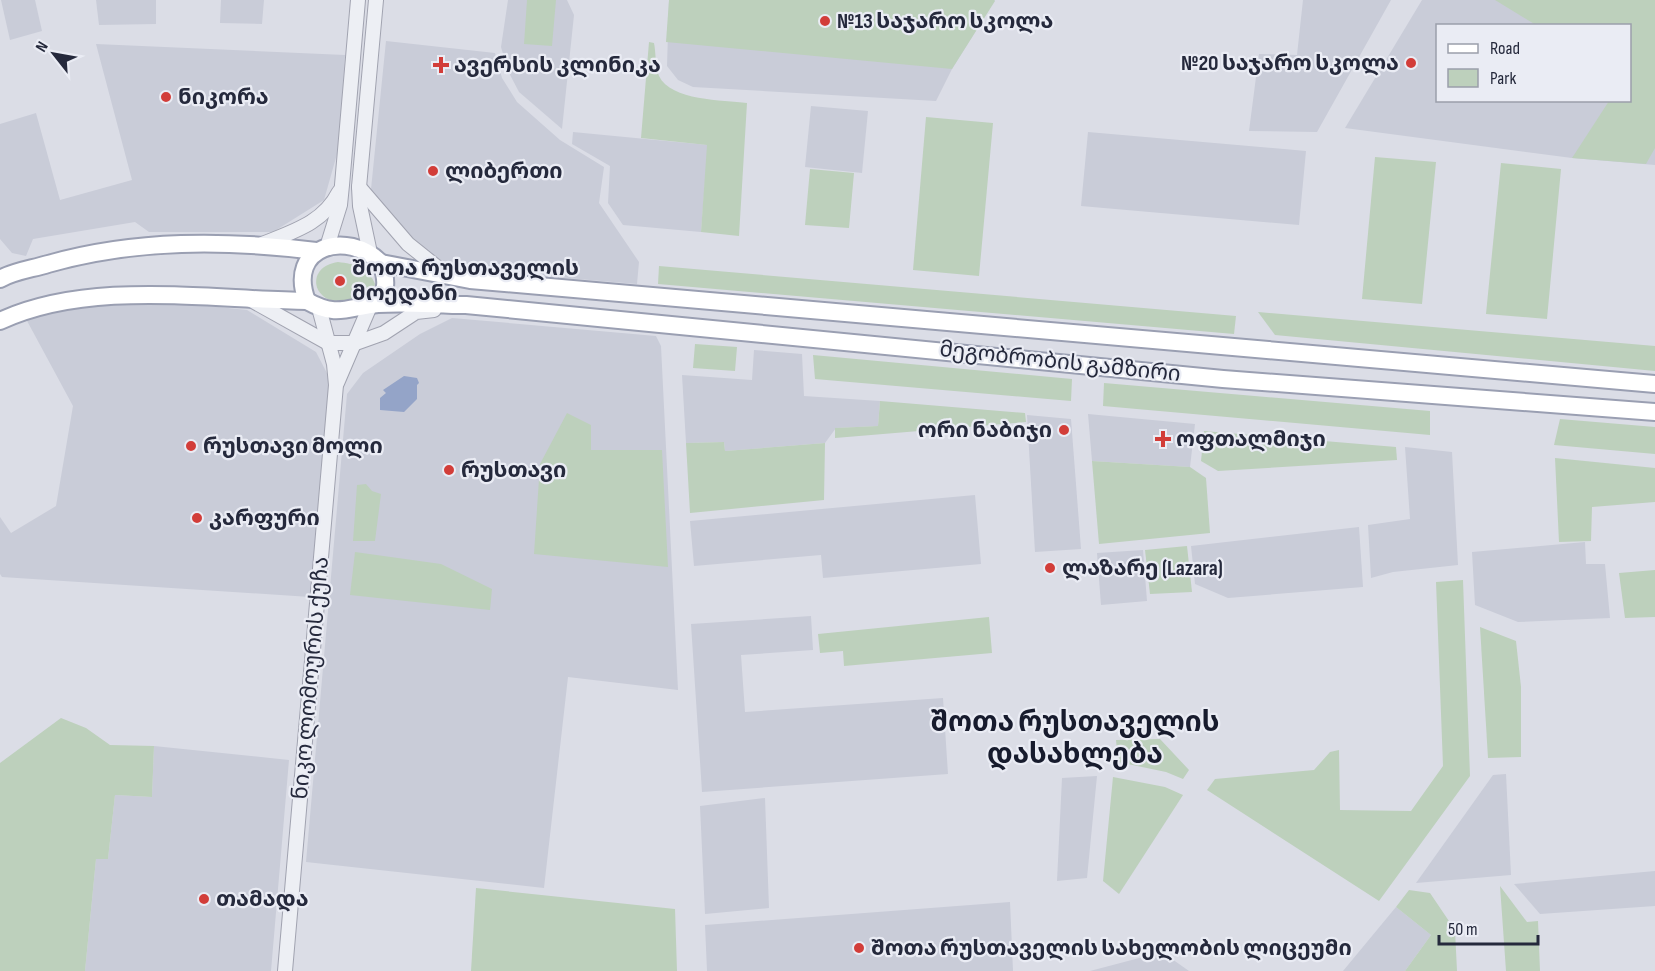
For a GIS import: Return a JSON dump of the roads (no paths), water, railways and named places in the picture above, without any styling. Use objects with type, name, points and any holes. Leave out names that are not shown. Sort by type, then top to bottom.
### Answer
[{"type":"main road","points":[[0,279],[82,255],[134,246],[215,243],[321,249],[354,246],[376,258],[449,277]]},
{"type":"main road","points":[[313,304],[303,274],[321,249]]},
{"type":"main road","points":[[373,305],[384,295],[386,284],[376,258]]},
{"type":"main road","name":"მეგობრობის გამზირი","points":[[449,277],[1655,384]]},
{"type":"main road","points":[[0,321],[53,304],[119,295],[313,304],[345,312],[373,305],[466,305]]},
{"type":"main road","name":"მეგობრობის გამზირი","points":[[466,305],[1223,379],[1655,412]]},
{"type":"street","points":[[321,249],[340,205],[358,0]]},
{"type":"street","points":[[375,0],[359,187],[360,206],[376,258]]},
{"type":"street","points":[[259,245],[311,224],[333,203],[342,185]]},
{"type":"street","points":[[359,187],[408,244],[449,277]]},
{"type":"street","points":[[251,300],[328,343],[356,343],[384,333],[416,312],[466,305]]},
{"type":"street","points":[[313,304],[328,343]]},
{"type":"street","points":[[356,343],[373,305]]},
{"type":"street","name":"ნიკო ლომოურის ქუჩა","points":[[285,971],[336,385],[328,343]]},
{"type":"street","name":"ნიკო ლომოურის ქუჩა","points":[[336,385],[356,343]]},
{"type":"water","points":[[404,376],[417,378],[419,383],[417,399],[404,412],[380,410],[380,398],[386,393],[383,390]]},
{"type":"place","name":"№13 საჯარო სკოლა","points":[[825,21]]},
{"type":"place","name":"№20 საჯარო სკოლა","points":[[1411,63]]},
{"type":"place","name":"ავერსის კლინიკა","points":[[441,65]]},
{"type":"place","name":"ნიკორა","points":[[166,97]]},
{"type":"place","name":"ლიბერთი","points":[[433,171]]},
{"type":"place","name":"შოთა რუსთაველის მოედანი","points":[[340,281]]},
{"type":"place","name":"ორი ნაბიჯი","points":[[1064,430]]},
{"type":"place","name":"ოფთალმიჯი","points":[[1163,439]]},
{"type":"place","name":"რუსთავი მოლი","points":[[191,446]]},
{"type":"place","name":"რუსთავი","points":[[449,470]]},
{"type":"place","name":"კარფური","points":[[197,518]]},
{"type":"place","name":"ლაზარე (Lazara)","points":[[1050,568]]},
{"type":"place","name":"თამადა","points":[[204,899]]},
{"type":"place","name":"შოთა რუსთაველის სახელობის ლიცეუმი","points":[[859,948]]},
{"type":"district","name":"შოთა რუსთაველის დასახლება","points":[[1075,738]]}]
